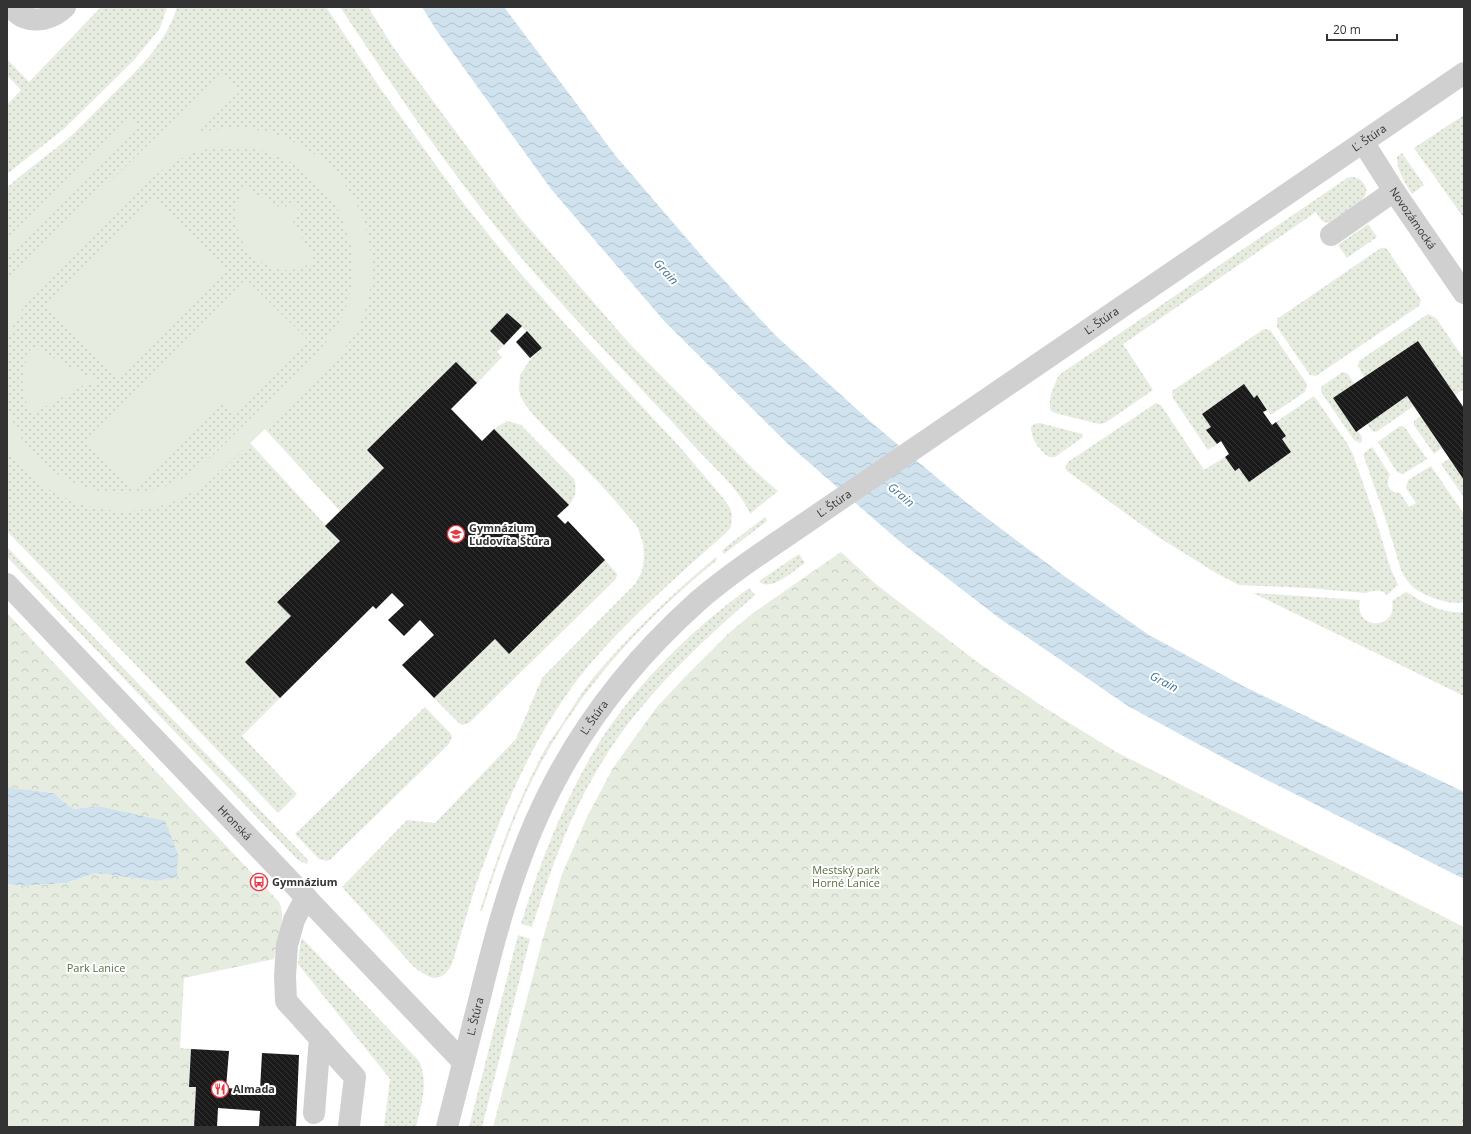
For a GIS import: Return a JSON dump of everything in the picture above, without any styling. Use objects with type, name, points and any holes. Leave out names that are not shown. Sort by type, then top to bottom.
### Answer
[{"type":"street","points":[[11,7],[20,16],[41,21],[60,12],[65,7]]},
{"type":"street","name":"Ľ. Štúra","points":[[447,1127],[499,924],[509,892],[536,822],[554,782],[580,737],[622,680],[666,632],[697,602],[785,537],[1464,74]]},
{"type":"street","name":"Novozámocká","points":[[1363,142],[1394,191],[1464,293]]},
{"type":"street","points":[[1331,235],[1394,191]]},
{"type":"street","name":"Hronská","points":[[7,584],[463,1062]]},
{"type":"street","points":[[306,897],[294,920],[287,945],[285,976],[286,1001],[355,1077],[349,1126]]},
{"type":"street","points":[[314,1113],[320,1038]]},
{"type":"green space","points":[[101,7],[167,7],[160,28],[135,59],[65,128],[7,174],[7,105],[21,90],[7,75],[7,59],[29,82]]},
{"type":"green space","points":[[177,7],[326,7],[380,88],[464,204],[514,266],[566,325],[679,446],[723,498],[730,508],[732,515],[731,527],[727,532],[656,596],[622,629],[590,664],[573,685],[543,731],[507,804],[477,882],[452,964],[444,975],[439,977],[429,977],[413,966],[342,887],[407,820],[435,823],[516,739],[542,678],[635,584],[642,571],[644,558],[643,543],[637,526],[602,486],[536,418],[524,403],[520,395],[519,388],[520,375],[530,360],[542,348],[508,313],[490,331],[504,345],[497,352],[502,357],[477,383],[456,363],[367,450],[384,468],[340,511],[265,429],[250,443],[340,541],[277,601],[291,616],[245,662],[280,698],[242,736],[297,794],[278,813],[7,531],[7,188],[22,174],[71,136],[139,68],[165,34]]},
{"type":"green space","points":[[340,7],[368,7],[393,47],[516,213],[628,342],[757,473],[778,491],[750,514],[741,497],[734,488],[567,310],[500,232],[429,138]]},
{"type":"green space","points":[[221,74],[239,92],[198,132],[238,128],[262,131],[290,140],[315,154],[335,173],[352,195],[363,220],[370,247],[371,276],[367,305],[353,336],[332,364],[222,470],[200,487],[167,504],[148,509],[129,511],[110,510],[92,507],[73,501],[39,483],[12,456],[6,443],[7,405],[14,425],[25,443],[39,459],[55,472],[73,483],[93,490],[113,493],[134,493],[155,489],[184,477],[210,458],[318,352],[328,340],[342,317],[351,285],[352,254],[345,224],[330,198],[310,176],[284,159],[254,149],[221,147],[210,148],[190,154],[172,164],[146,183],[38,288],[20,314],[7,342],[7,281]]},
{"type":"green space","points":[[1464,115],[1464,218],[1414,148]]},
{"type":"green space","points":[[129,118],[138,127],[7,254],[7,238]]},
{"type":"green space","points":[[1402,153],[1424,185],[1412,194],[1398,167],[1397,157]]},
{"type":"green space","points":[[1347,178],[1357,178],[1361,181],[1366,190],[1362,200],[1351,210],[1329,223],[1322,221],[1316,212],[1123,344],[1153,390],[1105,423],[1099,424],[1051,411],[1050,397],[1059,375]]},
{"type":"green space","points":[[243,187],[283,209],[291,202],[301,213],[293,221],[315,261],[298,269],[282,270],[264,264],[249,251],[240,235],[236,221],[237,206]]},
{"type":"green space","points":[[155,198],[227,271],[119,379],[46,306]]},
{"type":"green space","points":[[1368,224],[1377,237],[1347,258],[1338,245]]},
{"type":"green space","points":[[1381,248],[1387,249],[1421,300],[1419,306],[1316,376],[1310,375],[1277,327],[1277,319]]},
{"type":"green space","points":[[246,279],[308,340],[234,414],[221,401],[135,488],[87,440]]},
{"type":"green space","points":[[1428,314],[1436,318],[1464,359],[1464,389],[1455,395],[1418,341],[1364,377],[1358,366],[1359,361]]},
{"type":"green space","points":[[1264,329],[1270,330],[1307,384],[1305,392],[1271,415],[1258,396],[1254,398],[1244,385],[1202,414],[1211,427],[1207,430],[1217,444],[1208,450],[1173,398],[1172,391]]},
{"type":"green space","points":[[32,346],[89,377],[94,375],[97,378],[97,381],[92,384],[89,382],[32,414],[23,389],[23,372]]},
{"type":"green space","points":[[1343,372],[1348,374],[1354,384],[1333,398],[1356,432],[1358,431],[1362,437],[1362,441],[1360,443],[1354,440],[1321,392],[1322,386]]},
{"type":"green space","points":[[1314,396],[1347,443],[1353,455],[1376,520],[1390,567],[1398,585],[1387,595],[1377,591],[1366,593],[1308,588],[1239,585],[1216,573],[1160,538],[1067,471],[1065,468],[1068,462],[1156,403],[1161,405],[1204,470],[1225,457],[1235,471],[1239,468],[1249,481],[1291,452],[1282,439],[1286,436],[1276,422]]},
{"type":"green space","points":[[1407,396],[1414,406],[1376,432],[1372,431],[1367,424]]},
{"type":"green space","points":[[1421,416],[1442,448],[1434,454],[1414,425],[1414,421]]},
{"type":"green space","points":[[507,421],[521,425],[574,479],[575,493],[569,505],[494,429]]},
{"type":"green space","points":[[1040,423],[1082,434],[1083,437],[1055,457],[1049,457],[1039,448],[1032,436],[1031,427],[1034,424]]},
{"type":"green space","points":[[1400,426],[1406,429],[1427,459],[1403,474],[1397,472],[1378,442]]},
{"type":"green space","points":[[1372,447],[1390,475],[1388,482],[1389,487],[1396,493],[1400,493],[1409,507],[1416,503],[1406,488],[1408,480],[1431,466],[1464,514],[1464,602],[1458,603],[1435,599],[1415,588],[1405,577],[1401,570],[1385,517],[1363,454]]},
{"type":"green space","points":[[1450,458],[1464,480],[1463,496],[1441,464]]},
{"type":"green space","points":[[765,517],[767,521],[724,554],[722,551],[726,547]]},
{"type":"green space","points":[[7,547],[308,860],[307,864],[298,860],[7,557]]},
{"type":"green space","name":"Mestský park Horné Lanice","points":[[841,552],[877,585],[976,661],[1042,706],[1118,753],[1464,927],[1464,1127],[493,1127],[543,938],[562,874],[587,817],[613,768],[656,708],[729,633],[753,613]]},
{"type":"green space","points":[[799,554],[805,563],[789,575],[770,584],[764,584],[759,581]]},
{"type":"green space","points":[[716,557],[717,560],[669,602],[624,647],[584,696],[566,722],[538,768],[529,787],[503,849],[482,911],[480,911],[493,870],[516,810],[534,770],[544,751],[578,699],[593,678],[637,630],[683,585]]},
{"type":"green space","points":[[605,560],[617,574],[616,579],[469,723],[462,725],[459,723],[434,698],[495,639],[510,654]]},
{"type":"green space","points":[[749,588],[755,595],[692,652],[653,694],[617,738],[580,801],[554,863],[532,927],[521,924],[536,878],[563,810],[585,767],[612,723],[647,680],[685,641],[706,622]]},
{"type":"green space","points":[[1406,592],[1434,607],[1448,611],[1464,612],[1464,696],[1253,593],[1360,600],[1360,610],[1363,618],[1369,622],[1376,623],[1383,622],[1389,618],[1392,611],[1392,601]]},
{"type":"green space","name":"Park Lanice","points":[[7,613],[279,902],[282,922],[274,959],[184,978],[180,1048],[191,1049],[189,1087],[196,1087],[194,1127],[7,1127],[7,884],[22,886],[66,883],[96,873],[156,881],[98,806],[73,809],[53,793],[7,787]]},
{"type":"green space","points":[[425,707],[450,733],[452,737],[449,744],[331,859],[327,861],[319,859],[295,834]]},
{"type":"green space","points":[[518,935],[530,939],[482,1127],[469,1127]]},
{"type":"green space","points":[[302,938],[419,1061],[422,1069],[424,1086],[416,1127],[384,1127],[390,1079],[298,964]]},
{"type":"water","name":"Grain","points":[[422,7],[504,7],[615,155],[707,262],[775,335],[871,422],[967,503],[1064,576],[1149,635],[1243,686],[1464,792],[1464,879],[1233,763],[1128,706],[999,618],[898,540],[790,446],[665,322],[551,189],[435,28]]},
{"type":"water","points":[[7,787],[53,793],[73,809],[98,806],[165,821],[178,854],[177,877],[156,881],[96,873],[66,883],[22,886],[7,884]]},
{"type":"building","points":[[507,313],[522,326],[504,345],[490,331]]},
{"type":"building","points":[[527,331],[542,348],[530,358],[516,342]]},
{"type":"building","points":[[1418,341],[1464,408],[1464,480],[1407,396],[1356,432],[1333,398]]},
{"type":"building","name":"Gymnázium Ľudovíta Štúra","points":[[456,362],[477,383],[451,409],[482,441],[494,429],[569,505],[557,516],[565,524],[568,521],[605,560],[509,654],[495,639],[434,698],[402,665],[434,635],[420,620],[404,636],[388,620],[404,605],[392,593],[376,609],[373,606],[280,698],[245,662],[291,616],[277,602],[340,541],[325,526],[384,468],[367,450]]},
{"type":"building","points":[[1244,384],[1254,398],[1257,395],[1267,410],[1263,412],[1272,425],[1276,422],[1286,436],[1282,439],[1291,452],[1249,482],[1239,468],[1235,471],[1225,457],[1229,454],[1221,441],[1217,444],[1206,430],[1211,427],[1202,414]]},
{"type":"building","name":"Almada","points":[[191,1049],[229,1051],[226,1088],[260,1090],[262,1053],[299,1055],[296,1127],[259,1127],[260,1111],[218,1108],[217,1127],[194,1127],[196,1087],[189,1087]]},
{"type":"place","name":"Gymnázium Ľudovíta Štúra","points":[[456,534]]},
{"type":"place","name":"Gymnázium","points":[[259,882]]},
{"type":"place","name":"Almada","points":[[220,1089]]}]
